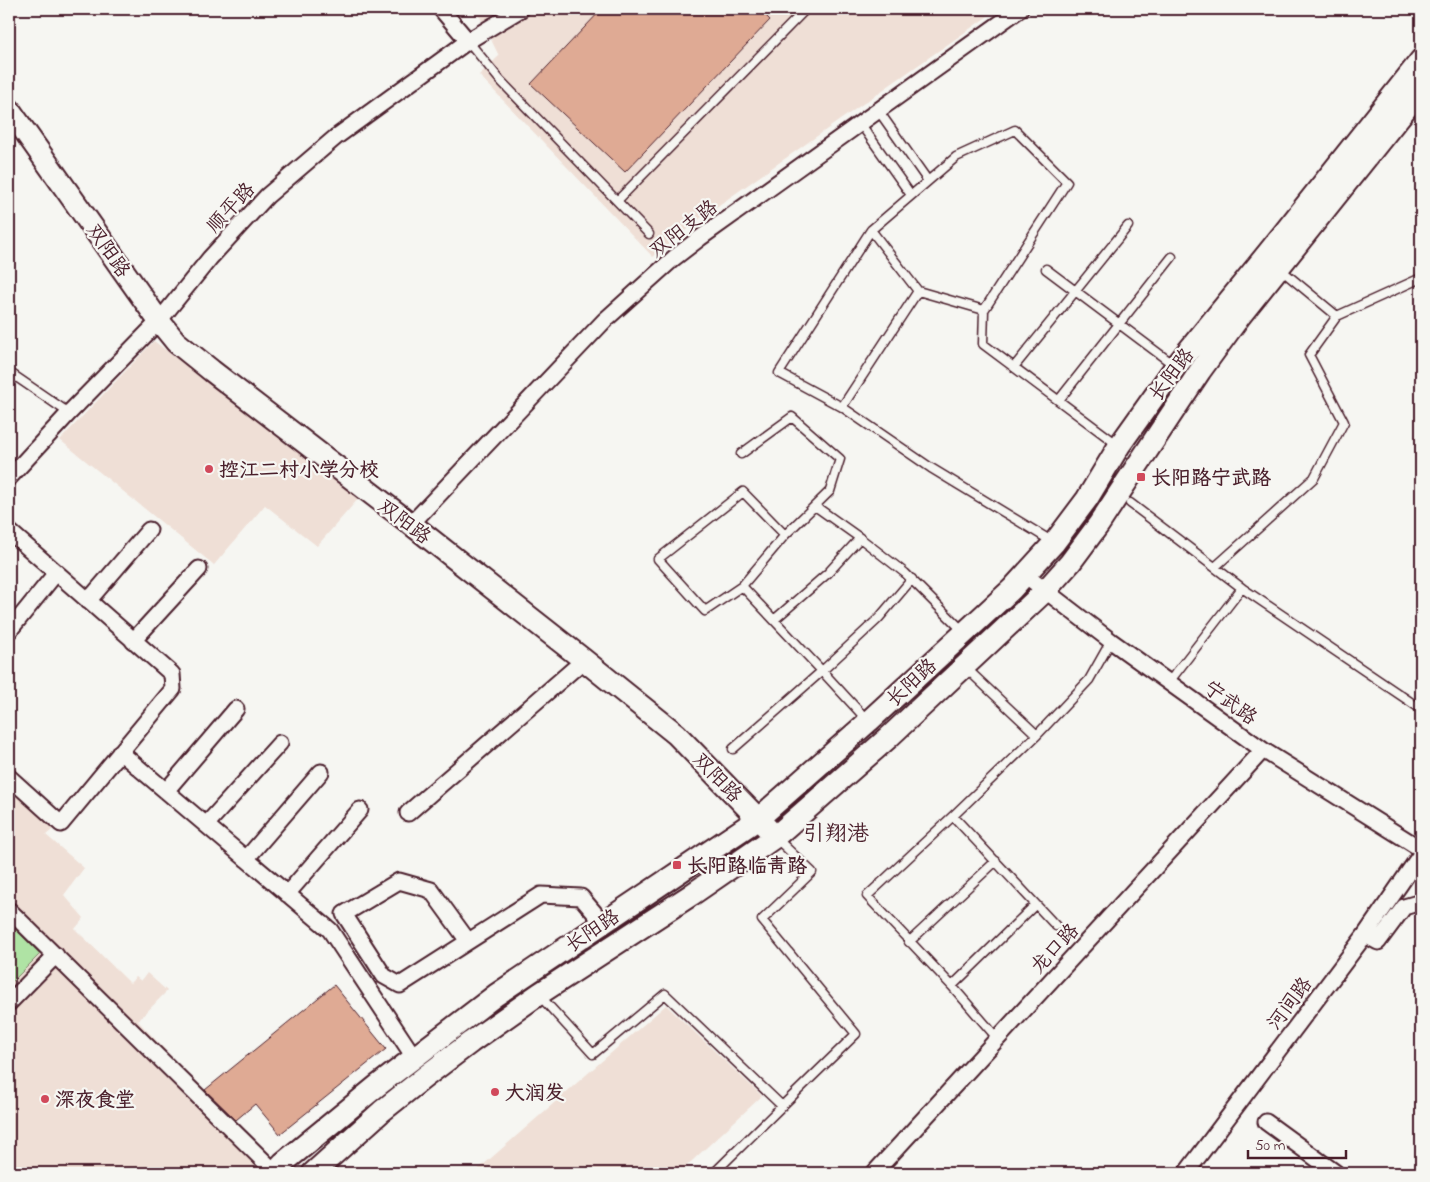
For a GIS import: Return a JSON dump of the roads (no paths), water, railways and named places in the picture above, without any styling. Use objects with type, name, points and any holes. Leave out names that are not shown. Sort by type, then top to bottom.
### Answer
[{"type":"main road","name":"长阳路","points":[[275,1173],[283,1163],[377,1086],[496,995],[758,819],[1012,589],[1054,543],[1087,499],[1119,446],[1176,366],[1421,60]]},
{"type":"main road","name":"长阳路","points":[[314,1173],[382,1111],[426,1076],[539,994],[684,900],[775,837],[888,738],[1044,591],[1070,562],[1099,524],[1200,371],[1278,267],[1421,90]]},
{"type":"main road","name":"双阳路","points":[[9,109],[159,321],[176,342],[676,734],[775,837]]},
{"type":"street","points":[[441,9],[468,41]]},
{"type":"street","name":"顺平路","points":[[9,478],[69,413],[159,321],[210,258],[267,196],[336,137],[468,41],[521,9]]},
{"type":"street","name":"双阳支路","points":[[410,524],[605,320],[649,280],[700,238],[1020,9]]},
{"type":"street","points":[[88,601],[149,530]]},
{"type":"street","points":[[9,531],[172,674],[173,689],[61,824],[9,777]]},
{"type":"street","points":[[133,641],[200,569]]},
{"type":"street","points":[[9,631],[56,573]]},
{"type":"street","name":"宁武路","points":[[1025,575],[1111,641],[1263,750],[1421,849]]},
{"type":"street","points":[[408,813],[584,660]]},
{"type":"street","points":[[166,791],[236,709]]},
{"type":"street","points":[[206,825],[280,744]]},
{"type":"street","name":"龙口路","points":[[874,1173],[1263,750]]},
{"type":"street","points":[[120,752],[330,930],[414,1057]]},
{"type":"street","points":[[246,859],[320,772]]},
{"type":"street","points":[[287,894],[360,810]]},
{"type":"street","name":"河间路","points":[[1186,1173],[1365,935],[1421,854]]},
{"type":"street","points":[[468,941],[431,890],[399,881],[344,914],[384,976],[400,985],[541,895],[581,897],[603,923]]},
{"type":"street","points":[[1365,935],[1378,942],[1404,906],[1421,902]]},
{"type":"street","points":[[9,910],[275,1173]]},
{"type":"street","points":[[9,1003],[56,955]]},
{"type":"street","points":[[1266,1122],[1336,1173]]},
{"type":"lane","points":[[617,201],[806,9]]},
{"type":"lane","points":[[468,41],[500,80],[649,234]]},
{"type":"lane","points":[[878,110],[928,181]]},
{"type":"lane","points":[[860,123],[911,195]]},
{"type":"lane","points":[[1054,543],[931,468],[842,407],[779,373],[871,230],[956,157],[1015,130],[1067,182],[984,310],[983,344],[1119,446]]},
{"type":"lane","points":[[1014,367],[1128,226]]},
{"type":"lane","points":[[871,230],[918,291],[984,310]]},
{"type":"lane","points":[[1059,400],[1172,257]]},
{"type":"lane","points":[[1278,267],[1337,316]]},
{"type":"lane","points":[[1046,269],[1176,366]]},
{"type":"lane","points":[[1215,567],[1314,478],[1344,422],[1309,355],[1337,316],[1421,278]]},
{"type":"lane","points":[[842,407],[918,291]]},
{"type":"lane","points":[[9,372],[69,413]]},
{"type":"lane","points":[[741,454],[792,417],[840,459],[830,491],[785,535],[742,586],[705,611],[658,558],[743,492],[785,535]]},
{"type":"lane","points":[[1130,503],[1242,588],[1421,709]]},
{"type":"lane","points":[[815,506],[912,579],[965,632]]},
{"type":"lane","points":[[774,620],[828,573],[860,538]]},
{"type":"lane","points":[[732,749],[822,671],[878,619],[912,579]]},
{"type":"lane","points":[[742,586],[868,721]]},
{"type":"lane","points":[[1169,682],[1242,588]]},
{"type":"lane","points":[[998,1038],[867,896],[1037,735],[1089,680],[1111,641]]},
{"type":"lane","points":[[964,666],[1037,735]]},
{"type":"lane","points":[[953,816],[1056,926]]},
{"type":"lane","points":[[714,1173],[856,1034],[762,920],[812,872],[775,837]]},
{"type":"lane","points":[[909,942],[996,861]]},
{"type":"lane","points":[[952,986],[1036,905]]},
{"type":"lane","points":[[539,994],[593,1054],[665,994],[782,1106]]},
{"type":"place","name":"控江二村小学分校","points":[[209,469]]},
{"type":"place","name":"长阳路宁武路","points":[[1141,477]]},
{"type":"place","name":"长阳路临青路","points":[[677,865]]},
{"type":"place","name":"大润发","points":[[495,1092]]},
{"type":"place","name":"深夜食堂","points":[[45,1099]]},
{"type":"district","name":"引翔港","points":[[836,832]]}]
